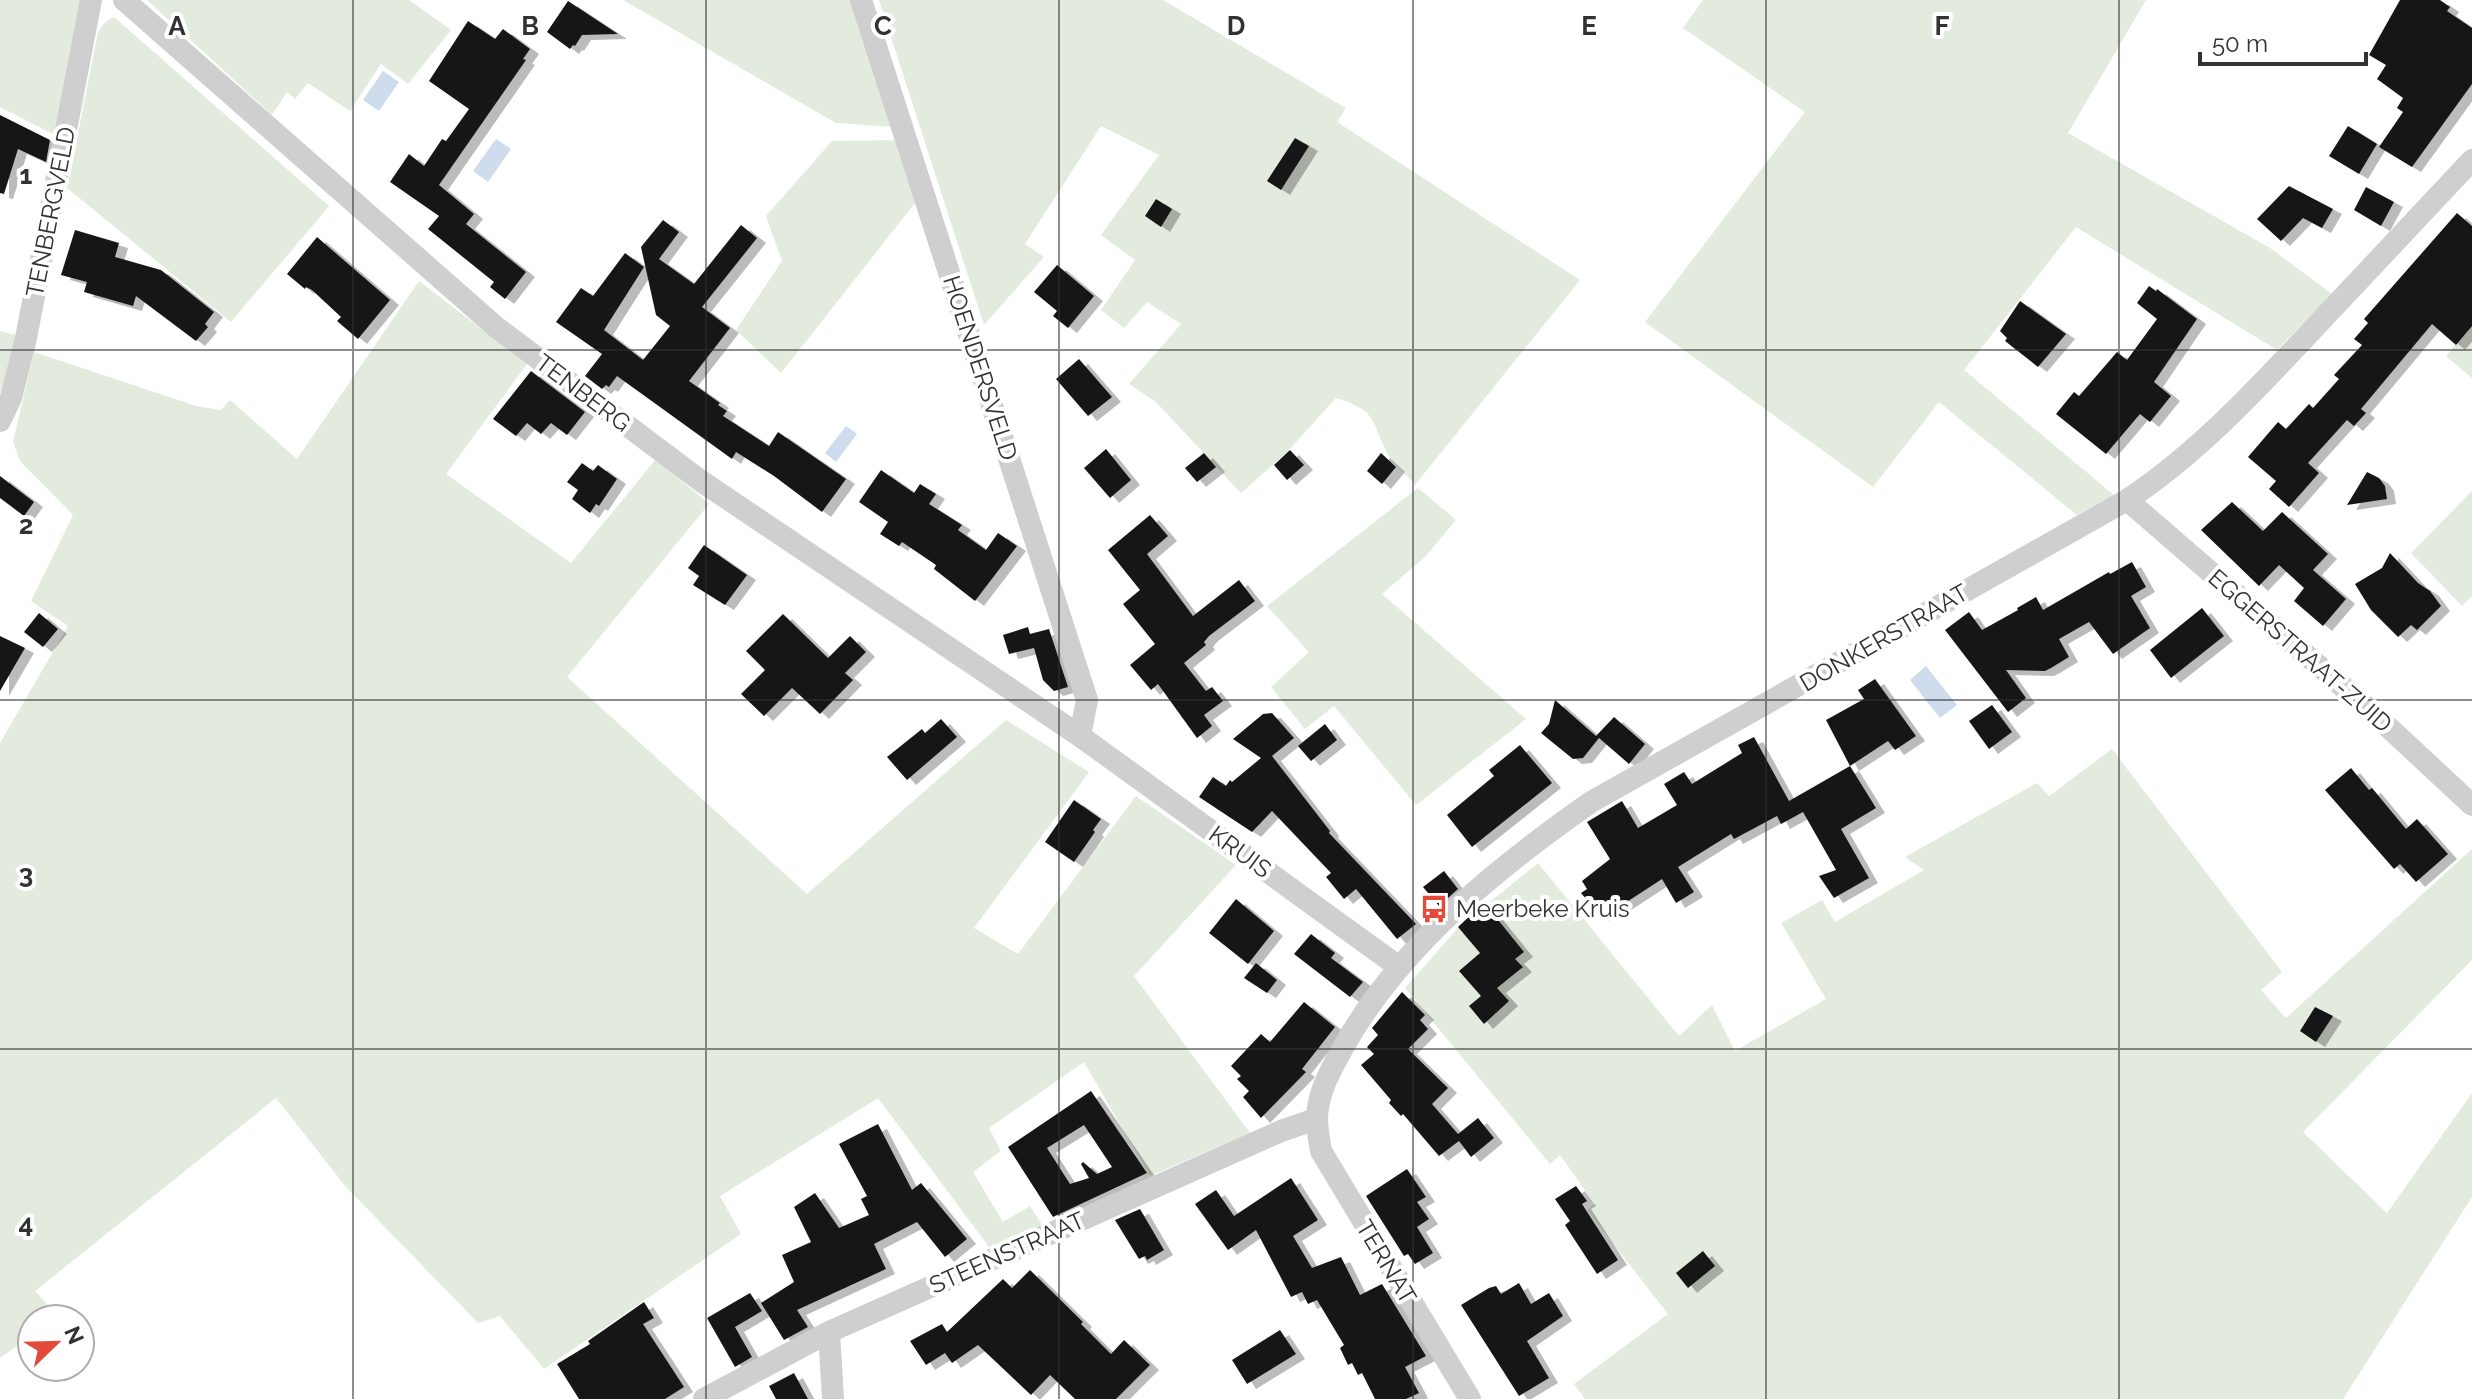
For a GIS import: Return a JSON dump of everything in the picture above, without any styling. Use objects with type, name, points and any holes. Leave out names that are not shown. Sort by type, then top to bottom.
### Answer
[{"type":"street","name":"TENBERGVELD","points":[[0,421],[11,398],[26,338],[91,0]]},
{"type":"street","name":"TENBERG","points":[[124,0],[496,327],[701,481],[1080,736]]},
{"type":"street","name":"HOENDERSVELD","points":[[861,0],[1087,700],[1080,736]]},
{"type":"street","name":"DONKERSTRAAT","points":[[1316,1119],[1328,1074],[1361,1016],[1399,967],[1454,910],[1591,802],[2127,500],[2150,484],[2210,435],[2260,386],[2472,160]]},
{"type":"street","name":"EGGERSTRAAT-ZUID","points":[[2127,500],[2364,705],[2472,805]]},
{"type":"street","name":"KRUIS","points":[[1080,736],[1399,967]]},
{"type":"street","name":"STEENSTRAAT","points":[[704,1399],[829,1332],[1281,1131],[1316,1119]]},
{"type":"street","name":"TERNAT","points":[[1316,1119],[1321,1151],[1470,1399]]},
{"type":"street","points":[[829,1332],[833,1399]]},
{"type":"shaded area","points":[[0,0],[81,0],[57,136],[0,107]]},
{"type":"shaded area","points":[[147,0],[409,0],[451,30],[408,84],[381,64],[350,111],[308,83],[295,99],[287,92],[272,115]]},
{"type":"shaded area","points":[[623,0],[856,0],[896,127],[836,123]]},
{"type":"shaded area","points":[[879,0],[1163,0],[1346,108],[1337,122],[1580,280],[1415,485],[1389,456],[1367,413],[1336,398],[1286,453],[1241,493],[1156,402],[1129,384],[1181,324],[1147,302],[1124,328],[1101,310],[1135,260],[1101,235],[1159,155],[1101,126],[1025,244],[1044,257],[984,325]]},
{"type":"shaded area","points":[[1703,0],[2146,0],[2068,133],[2270,248],[2332,294],[2277,350],[2076,227],[1964,370],[2114,495],[2077,515],[1939,402],[1873,487],[1645,322],[1805,112],[1683,28]]},
{"type":"shaded area","points":[[114,17],[329,206],[231,322],[67,188],[98,32],[105,22]]},
{"type":"shaded area","points":[[901,140],[919,198],[781,373],[736,330],[782,261],[766,216],[832,141]]},
{"type":"shaded area","points":[[419,281],[527,364],[446,474],[571,563],[656,459],[709,504],[567,677],[807,894],[1006,720],[1089,772],[974,928],[1018,954],[1136,796],[1236,865],[1134,976],[1250,1133],[1150,1176],[1084,1062],[989,1128],[1001,1151],[973,1172],[1003,1222],[1030,1206],[1044,1228],[992,1251],[878,1098],[720,1196],[741,1234],[544,1369],[500,1316],[478,1323],[346,1187],[276,1098],[35,1291],[46,1303],[16,1303],[16,1346],[0,1358],[0,743],[68,626],[31,601],[73,515],[20,461],[13,442],[34,352],[196,406],[221,410],[230,400],[297,459]]},
{"type":"shaded area","points":[[2472,300],[2472,378],[2446,356],[2466,333]]},
{"type":"shaded area","points":[[0,331],[20,336],[0,394]]},
{"type":"shaded area","points":[[1418,488],[1456,520],[1425,557],[1382,594],[1526,719],[1416,805],[1334,706],[1305,729],[1271,687],[1309,652],[1267,606]]},
{"type":"shaded area","points":[[2472,491],[2472,596],[2462,606],[2411,553]]},
{"type":"shaded area","points":[[2112,749],[2282,972],[2261,990],[2286,1018],[2472,849],[2472,960],[2303,1132],[2387,1213],[2472,1093],[2472,1197],[2343,1399],[1585,1399],[1574,1384],[1668,1314],[1587,1210],[1595,1204],[1560,1155],[1550,1164],[1405,988],[1458,928],[1538,863],[1679,1036],[1712,1005],[1735,1051],[1826,999],[1781,923],[1822,900],[1835,922],[1924,870],[1905,857],[2037,783],[2049,796]]},
{"type":"water","points":[[383,71],[399,82],[379,111],[363,100]]},
{"type":"water","points":[[496,139],[511,149],[488,182],[473,171]]},
{"type":"water","points":[[846,426],[857,434],[836,462],[825,453]]},
{"type":"water","points":[[1926,666],[1957,705],[1940,718],[1910,680]]},
{"type":"building","points":[[2400,0],[2440,0],[2450,7],[2447,11],[2472,28],[2472,84],[2412,167],[2379,147],[2403,112],[2397,108],[2403,98],[2377,79],[2386,65],[2369,55]]},
{"type":"building","points":[[568,1],[618,34],[582,35],[570,49],[547,32]]},
{"type":"building","points":[[468,21],[495,39],[503,29],[530,49],[523,59],[526,60],[439,185],[474,214],[466,224],[526,272],[505,299],[490,287],[494,282],[428,229],[439,216],[390,182],[409,154],[424,166],[442,139],[446,141],[469,109],[429,81]]},
{"type":"building","points":[[0,115],[50,140],[46,162],[18,149],[4,194],[0,193]]},
{"type":"building","points":[[2348,126],[2377,144],[2359,174],[2329,156]]},
{"type":"building","points":[[1295,138],[1309,146],[1281,190],[1267,181]]},
{"type":"building","points":[[2289,186],[2333,209],[2322,228],[2303,218],[2281,241],[2257,219]]},
{"type":"building","points":[[2366,187],[2394,202],[2381,226],[2354,210]]},
{"type":"building","points":[[1156,199],[1172,209],[1161,227],[1145,216]]},
{"type":"building","points":[[2457,213],[2472,226],[2472,326],[2456,345],[2432,324],[2361,409],[2366,413],[2354,426],[2347,420],[2308,463],[2319,473],[2289,507],[2269,489],[2276,481],[2248,457],[2278,422],[2286,429],[2309,404],[2313,408],[2339,379],[2334,375],[2362,345],[2354,339],[2368,323],[2364,319]]},
{"type":"building","points":[[663,220],[679,232],[659,259],[694,284],[741,225],[757,238],[702,307],[730,328],[689,381],[720,403],[718,405],[727,411],[723,416],[769,446],[778,432],[846,479],[822,512],[736,452],[732,459],[617,376],[609,387],[606,385],[602,389],[585,376],[602,354],[556,322],[581,288],[593,296],[625,253],[644,267],[604,330],[643,360],[670,326],[656,315],[641,247]]},
{"type":"building","points":[[75,230],[119,243],[115,257],[161,270],[214,312],[205,324],[208,327],[196,341],[136,296],[133,306],[84,292],[87,282],[61,275]]},
{"type":"building","points":[[317,237],[390,300],[358,339],[337,321],[341,317],[312,290],[305,289],[287,274]]},
{"type":"building","points":[[1057,265],[1094,296],[1068,328],[1053,316],[1057,311],[1034,292]]},
{"type":"building","points":[[2149,286],[2197,319],[2154,382],[2171,396],[2150,422],[2140,414],[2106,454],[2056,414],[2074,392],[2079,396],[2117,352],[2127,360],[2157,319],[2137,303]]},
{"type":"building","points":[[2020,301],[2066,334],[2038,367],[2005,341],[2007,338],[2000,331]]},
{"type":"building","points":[[1079,359],[1112,397],[1088,416],[1056,379]]},
{"type":"building","points":[[531,371],[585,412],[567,435],[551,423],[541,434],[527,423],[516,436],[493,419]]},
{"type":"building","points":[[1106,449],[1131,480],[1110,498],[1084,468]]},
{"type":"building","points":[[1290,450],[1304,465],[1287,480],[1274,465]]},
{"type":"building","points":[[1204,453],[1216,467],[1197,482],[1185,468]]},
{"type":"building","points":[[1381,453],[1396,467],[1382,484],[1367,471]]},
{"type":"building","points":[[582,463],[593,471],[598,465],[617,479],[599,506],[596,504],[590,513],[572,499],[578,490],[567,482]]},
{"type":"building","points":[[881,470],[914,493],[920,484],[936,494],[929,504],[962,525],[958,530],[986,550],[998,533],[1017,546],[975,601],[934,569],[936,565],[902,542],[899,546],[880,534],[888,522],[859,502]]},
{"type":"building","points":[[2367,472],[2379,478],[2385,486],[2387,499],[2347,505]]},
{"type":"building","points":[[0,476],[34,502],[24,516],[0,498]]},
{"type":"building","points":[[2232,502],[2263,531],[2282,512],[2328,554],[2313,570],[2346,599],[2323,626],[2294,601],[2304,588],[2279,565],[2259,586],[2201,530]]},
{"type":"building","points":[[1150,515],[1168,536],[1147,554],[1193,616],[1239,580],[1255,601],[1209,636],[1204,642],[1206,645],[1184,663],[1206,691],[1212,687],[1223,701],[1204,715],[1212,726],[1197,738],[1158,684],[1151,690],[1130,665],[1155,644],[1123,604],[1140,590],[1108,550]]},
{"type":"building","points":[[704,545],[747,575],[725,605],[693,585],[699,576],[688,568]]},
{"type":"building","points":[[2390,553],[2418,583],[2430,591],[2441,606],[2417,630],[2411,625],[2398,637],[2371,610],[2355,584],[2382,568]]},
{"type":"building","points":[[2132,562],[2146,587],[2131,596],[2150,628],[2113,654],[2089,622],[2059,639],[2069,657],[2051,668],[2045,671],[2006,670],[2026,698],[2008,712],[1945,630],[1969,612],[1982,630],[2036,597],[2043,610]]},
{"type":"building","points":[[2202,608],[2224,636],[2171,678],[2150,650]]},
{"type":"building","points":[[39,613],[58,629],[43,647],[24,632]]},
{"type":"building","points":[[783,614],[828,658],[850,636],[866,652],[845,673],[853,680],[820,714],[792,688],[764,716],[741,694],[765,670],[746,651]]},
{"type":"building","points":[[1028,627],[1030,634],[1049,629],[1068,687],[1054,691],[1043,680],[1034,648],[1009,654],[1003,635]]},
{"type":"building","points":[[0,636],[25,648],[0,691]]},
{"type":"building","points":[[1875,679],[1916,736],[1895,750],[1888,741],[1850,766],[1826,720],[1864,699],[1858,690]]},
{"type":"building","points":[[1555,700],[1596,736],[1614,717],[1645,744],[1629,764],[1599,738],[1583,758],[1573,759],[1541,733],[1549,724]]},
{"type":"building","points":[[1992,705],[2012,732],[1989,749],[1969,721]]},
{"type":"building","points":[[1272,713],[1294,738],[1272,756],[1329,833],[1416,924],[1397,939],[1356,889],[1344,899],[1326,877],[1331,873],[1272,811],[1252,832],[1199,797],[1213,777],[1226,786],[1261,758],[1233,739],[1263,714]]},
{"type":"building","points":[[941,719],[957,737],[907,780],[887,757],[922,729],[925,733]]},
{"type":"building","points":[[1325,724],[1337,740],[1311,761],[1298,746]]},
{"type":"building","points":[[1754,737],[1789,801],[1850,766],[1876,808],[1841,829],[1869,878],[1834,898],[1819,876],[1836,870],[1803,812],[1781,824],[1777,816],[1734,839],[1731,834],[1678,867],[1694,892],[1676,903],[1662,879],[1600,916],[1581,893],[1587,889],[1582,881],[1610,859],[1587,822],[1622,801],[1638,828],[1677,805],[1664,784],[1684,772],[1692,784],[1742,753],[1738,745]]},
{"type":"building","points":[[1520,745],[1552,783],[1472,847],[1447,815],[1494,776],[1489,770]]},
{"type":"building","points":[[2351,768],[2406,829],[2417,819],[2448,854],[2416,882],[2400,864],[2394,869],[2325,790]]},
{"type":"building","points":[[1074,800],[1101,819],[1074,862],[1045,842]]},
{"type":"building","points":[[1444,871],[1458,889],[1439,906],[1423,887]]},
{"type":"building","points":[[1236,899],[1274,931],[1248,964],[1209,933]]},
{"type":"building","points":[[1486,905],[1524,952],[1515,959],[1523,967],[1497,988],[1509,1001],[1484,1024],[1469,1006],[1481,996],[1459,971],[1480,953],[1458,927]]},
{"type":"building","points":[[1311,934],[1335,953],[1331,958],[1363,982],[1350,997],[1294,954]]},
{"type":"building","points":[[1256,963],[1277,980],[1267,993],[1244,978]]},
{"type":"building","points":[[1402,992],[1425,1015],[1420,1020],[1428,1029],[1408,1049],[1448,1088],[1432,1104],[1458,1134],[1478,1118],[1494,1138],[1471,1157],[1459,1141],[1439,1156],[1403,1114],[1401,1116],[1389,1103],[1391,1100],[1361,1065],[1374,1054],[1367,1047],[1378,1035],[1372,1028]]},
{"type":"building","points":[[1304,1002],[1335,1027],[1302,1069],[1306,1072],[1261,1118],[1243,1097],[1249,1091],[1237,1079],[1241,1076],[1231,1066],[1261,1034],[1270,1042]]},
{"type":"building","points":[[2315,1007],[2333,1016],[2316,1042],[2300,1031]]},
{"type":"building","points":[[1091,1091],[1147,1173],[1053,1217],[1008,1147]],"holes":[[[1084,1125],[1112,1167],[1097,1174],[1083,1162],[1081,1164],[1089,1178],[1070,1184],[1047,1148]]]},
{"type":"building","points":[[878,1124],[912,1190],[921,1183],[967,1239],[945,1257],[917,1222],[874,1244],[886,1269],[797,1310],[808,1327],[784,1340],[761,1303],[794,1282],[782,1255],[811,1242],[794,1207],[815,1193],[839,1228],[869,1215],[861,1199],[867,1196],[839,1144]]},
{"type":"building","points":[[1407,1169],[1426,1197],[1417,1202],[1429,1219],[1417,1227],[1433,1253],[1415,1264],[1408,1254],[1404,1256],[1366,1196]]},
{"type":"building","points":[[1291,1178],[1318,1220],[1293,1236],[1312,1268],[1341,1257],[1360,1295],[1382,1284],[1426,1356],[1405,1367],[1419,1393],[1406,1399],[1375,1399],[1362,1373],[1358,1375],[1352,1363],[1348,1365],[1340,1348],[1344,1345],[1317,1300],[1308,1304],[1302,1292],[1291,1297],[1256,1230],[1228,1250],[1195,1204],[1216,1190],[1234,1216]]},
{"type":"building","points":[[1576,1186],[1587,1201],[1582,1204],[1618,1260],[1597,1274],[1565,1225],[1570,1221],[1555,1199]]},
{"type":"building","points":[[1140,1209],[1164,1250],[1147,1260],[1145,1256],[1139,1259],[1115,1220]]},
{"type":"building","points":[[1703,1251],[1715,1266],[1688,1288],[1676,1273]]},
{"type":"building","points":[[1030,1270],[1111,1354],[1124,1340],[1150,1365],[1116,1399],[1075,1399],[1050,1375],[1031,1395],[978,1345],[952,1363],[945,1353],[926,1365],[910,1341],[942,1324],[947,1332],[1003,1279],[1012,1288]]},
{"type":"building","points":[[1519,1283],[1531,1304],[1549,1293],[1563,1316],[1527,1341],[1549,1378],[1519,1396],[1461,1305],[1489,1288],[1496,1286],[1501,1294]]},
{"type":"building","points":[[750,1293],[762,1311],[735,1327],[752,1357],[735,1367],[707,1318]]},
{"type":"building","points":[[644,1302],[654,1318],[643,1324],[684,1387],[665,1399],[579,1399],[557,1364],[590,1344],[588,1341]]},
{"type":"building","points":[[1280,1330],[1296,1354],[1247,1384],[1232,1360]]},
{"type":"building","points":[[794,1373],[808,1399],[776,1399],[769,1386]]},
{"type":"place","name":"Meerbeke Kruis","points":[[1434,909]]}]
